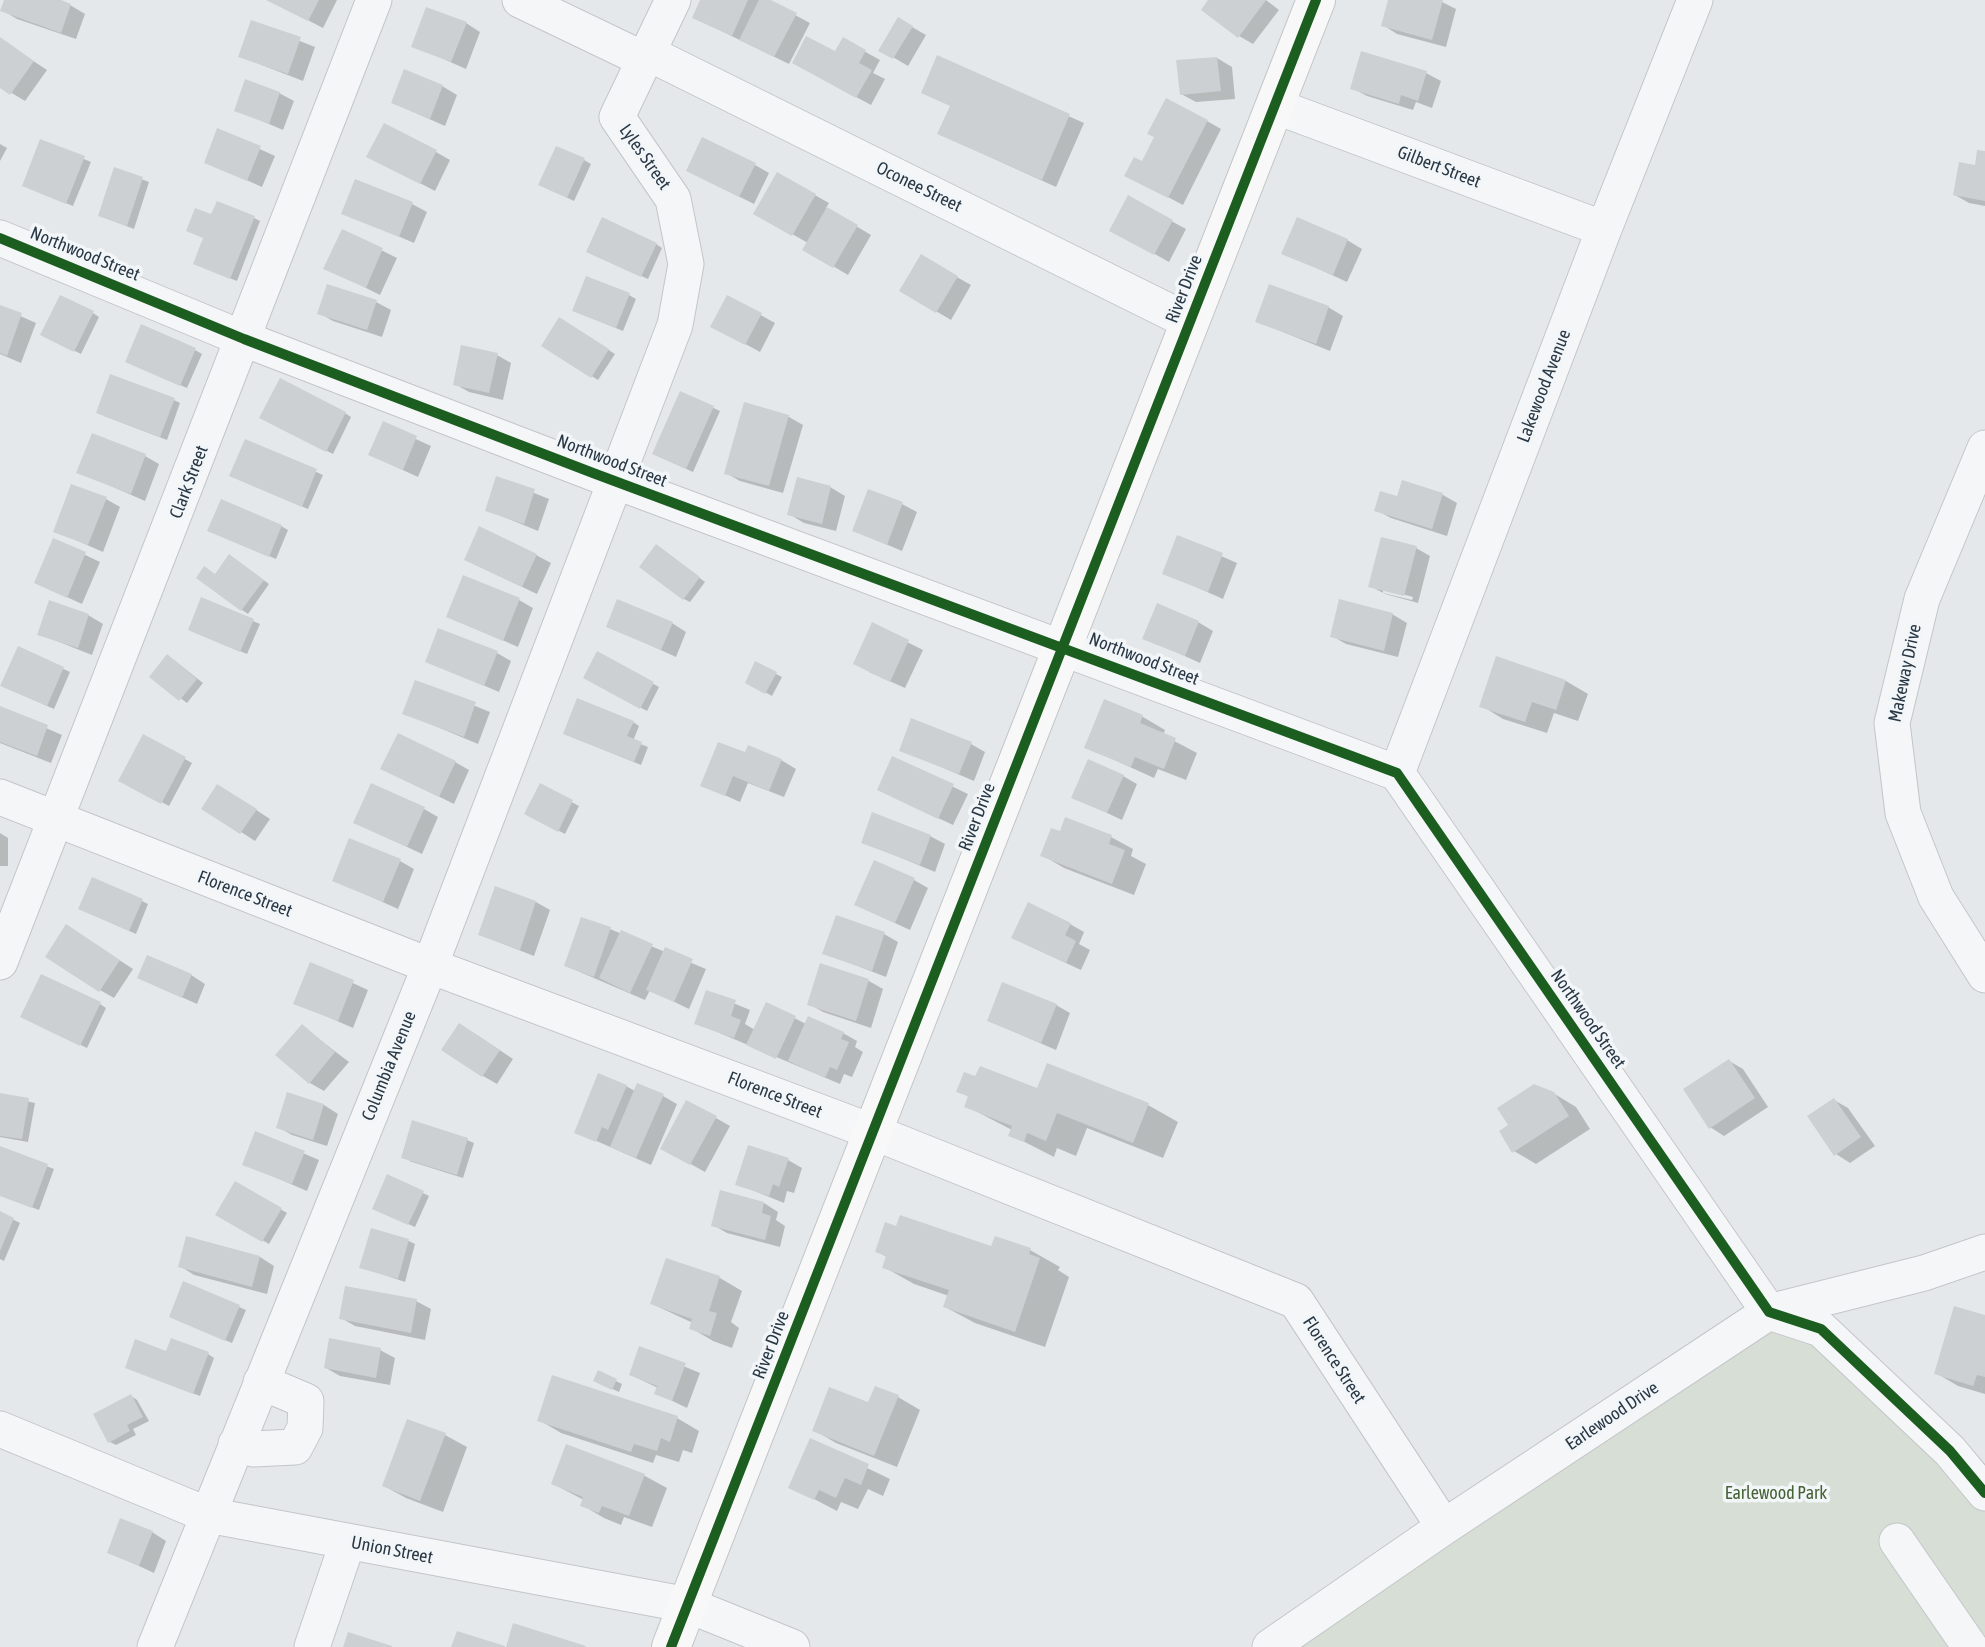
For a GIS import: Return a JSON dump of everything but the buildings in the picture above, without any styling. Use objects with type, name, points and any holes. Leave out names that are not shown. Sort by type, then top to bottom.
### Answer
[{"type":"main road","name":"River Drive","points":[[671,1647],[1316,0]]},
{"type":"street","name":"Clark Street","points":[[0,962],[374,0]]},
{"type":"street","name":"Oconee Street","points":[[520,0],[646,57],[1190,322]]},
{"type":"street","name":"Lyles Street","points":[[613,480],[675,325],[686,264],[673,199],[617,117],[673,0]]},
{"type":"street","name":"Lakewood Avenue","points":[[1397,773],[1604,229],[1695,0]]},
{"type":"street","name":"Gilbert Street","points":[[1275,106],[1604,229]]},
{"type":"street","name":"Northwood Street","points":[[0,238],[244,339],[1397,773],[1769,1312]]},
{"type":"street","name":"Makeway Drive","points":[[1985,448],[1922,599],[1892,723],[1903,813],[1936,897],[1985,975]]},
{"type":"street","name":"Columbia Avenue","points":[[155,1647],[430,966],[613,480]]},
{"type":"street","name":"Florence Street","points":[[0,797],[430,966],[873,1132],[1296,1301],[1444,1527]]},
{"type":"street","name":"Earlewood Drive","points":[[1270,1647],[1444,1527],[1769,1312],[1924,1273],[1985,1252]]},
{"type":"street","points":[[1769,1312],[1821,1329],[1950,1451],[1985,1493]]},
{"type":"street","points":[[236,1444],[253,1449],[295,1447],[305,1428],[306,1401],[261,1382]]},
{"type":"street","name":"Union Street","points":[[0,1429],[208,1515],[688,1605],[792,1647]]},
{"type":"street","points":[[312,1647],[348,1541]]},
{"type":"street","points":[[1897,1541],[1970,1647]]},
{"type":"green space","name":"Earlewood Park","points":[[1769,1312],[1985,1467],[1985,1647],[1270,1647]]},
{"type":"cycle path","points":[[671,1647],[1316,0]]},
{"type":"cycle path","points":[[0,238],[244,339],[593,473],[1397,773],[1769,1312],[1821,1329],[1950,1451],[1985,1493]]}]
